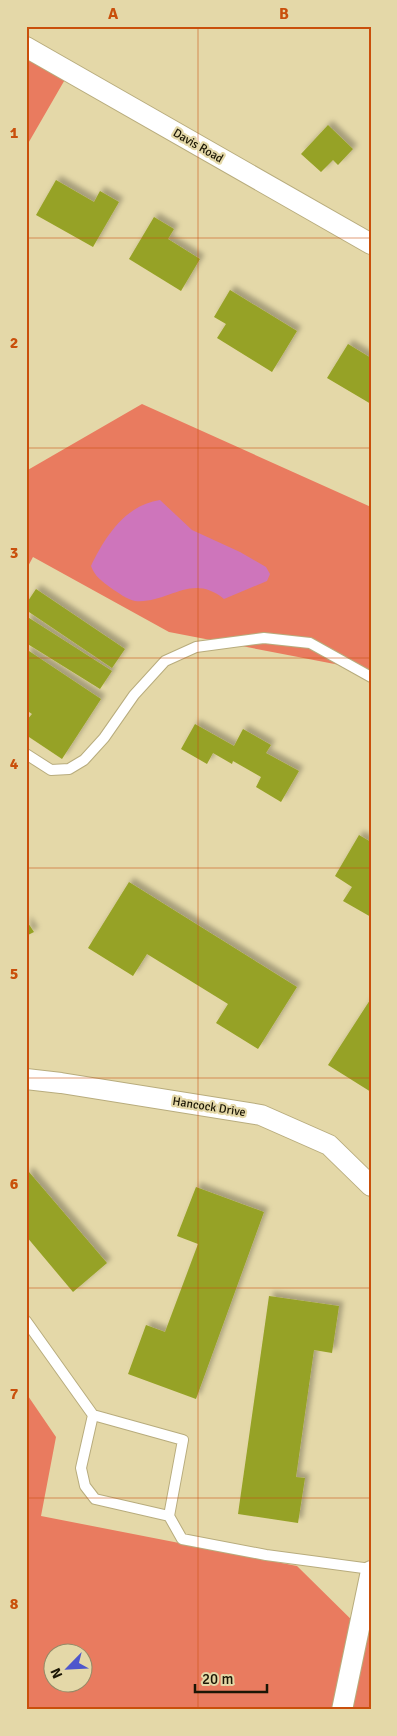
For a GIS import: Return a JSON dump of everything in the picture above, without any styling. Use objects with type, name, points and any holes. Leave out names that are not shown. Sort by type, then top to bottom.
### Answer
[{"type":"street","name":"Davis Road","points":[[26,47],[371,244]]},
{"type":"street","name":"Hancock Drive","points":[[26,1079],[261,1115],[329,1145],[371,1186]]},
{"type":"street","points":[[342,1710],[371,1570]]},
{"type":"lane","points":[[26,754],[51,770],[70,769],[84,760],[104,738],[134,695],[165,661],[196,647],[264,638],[310,643],[371,677]]},
{"type":"lane","points":[[26,1321],[94,1415],[183,1440],[169,1516],[182,1539],[266,1555],[371,1570]]},
{"type":"lane","points":[[94,1415],[81,1468],[85,1486],[95,1499],[169,1516]]},
{"type":"shaded area","points":[[26,53],[67,76],[26,147]]},
{"type":"shaded area","points":[[142,404],[371,507],[371,671],[169,632],[33,557],[26,570],[26,471]]},
{"type":"shaded area","points":[[160,500],[192,530],[240,552],[266,567],[270,574],[267,581],[224,599],[212,591],[201,588],[180,591],[147,601],[135,601],[126,598],[99,579],[91,566],[110,534],[126,515],[136,508]]},
{"type":"shaded area","points":[[26,1393],[56,1437],[41,1516],[297,1566],[368,1636],[371,1628],[371,1710],[26,1710]]},
{"type":"building","points":[[328,125],[353,149],[338,165],[333,160],[321,172],[301,154]]},
{"type":"building","points":[[56,180],[94,202],[100,191],[119,202],[93,247],[36,215]]},
{"type":"building","points":[[154,217],[174,229],[168,239],[200,259],[181,291],[129,259]]},
{"type":"building","points":[[230,290],[297,331],[272,372],[217,338],[226,324],[214,317]]},
{"type":"building","points":[[348,344],[371,358],[371,404],[327,378]]},
{"type":"building","points":[[36,589],[125,649],[112,668],[26,610],[26,604]]},
{"type":"building","points":[[26,616],[112,671],[100,689],[26,643]]},
{"type":"building","points":[[26,649],[101,699],[62,759],[26,735],[26,721],[32,714],[26,710]]},
{"type":"building","points":[[195,724],[234,746],[243,729],[271,745],[266,753],[299,771],[281,802],[256,787],[261,777],[233,761],[232,764],[213,753],[207,764],[181,749]]},
{"type":"building","points":[[359,835],[371,842],[371,917],[343,901],[352,887],[335,876]]},
{"type":"building","points":[[129,882],[297,987],[258,1049],[216,1023],[228,1004],[147,954],[133,976],[88,948]]},
{"type":"building","points":[[26,920],[34,932],[26,936]]},
{"type":"building","points":[[371,1001],[371,1092],[328,1065]]},
{"type":"building","points":[[29,1172],[107,1263],[73,1292],[26,1236],[26,1174]]},
{"type":"building","points":[[196,1187],[264,1212],[196,1399],[128,1374],[146,1325],[165,1332],[198,1244],[177,1236]]},
{"type":"building","points":[[269,1296],[339,1306],[332,1353],[314,1350],[296,1477],[305,1478],[298,1523],[238,1514]]}]
